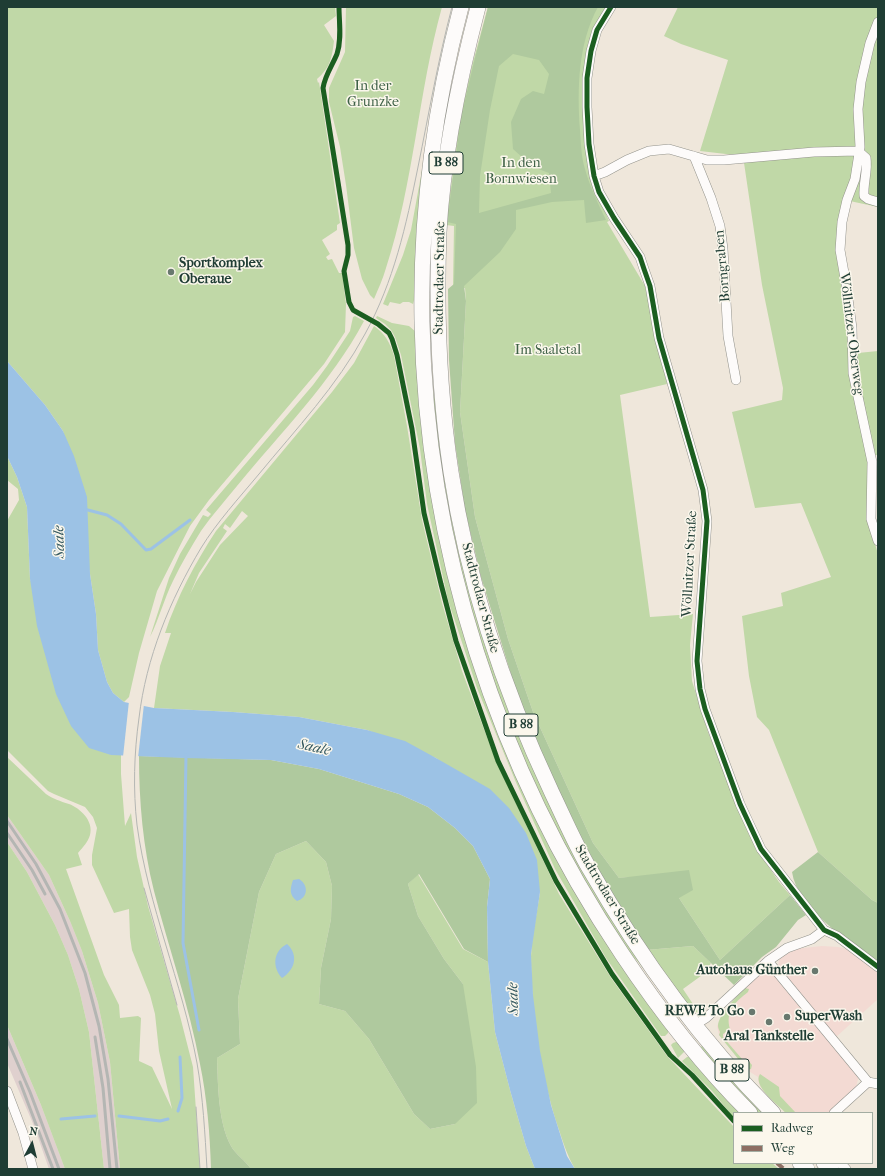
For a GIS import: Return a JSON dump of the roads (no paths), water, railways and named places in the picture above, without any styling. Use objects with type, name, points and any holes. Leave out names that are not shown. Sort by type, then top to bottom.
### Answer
[{"type":"main road","name":"Stadtrodaer Straße","points":[[461,7],[442,87],[434,136],[425,223],[422,290],[423,360],[428,423],[435,474],[448,547],[470,632],[489,692],[526,784],[584,896],[639,980],[679,1034],[715,1076],[749,1112]]},
{"type":"main road","name":"Stadtrodaer Straße","points":[[478,7],[456,98],[443,186],[439,230],[438,322],[442,389],[451,472],[463,535],[483,615],[518,717],[542,773],[588,867],[616,914],[650,964],[695,1025],[749,1089],[772,1112]]},
{"type":"main road","points":[[679,1034],[695,1025]]},
{"type":"street","name":"Wöllnitzer Straße","points":[[610,7],[597,30],[590,51],[587,78],[589,144],[594,176],[599,192],[640,257],[650,286],[659,338],[703,490],[707,520],[697,661],[700,689],[705,710],[740,804],[761,849],[824,930],[837,936],[878,967]]},
{"type":"street","name":"Wöllnitzer Oberweg","points":[[878,22],[870,43],[862,82],[858,108],[860,139],[854,180],[847,200],[842,222],[840,250],[852,328],[853,373],[872,462],[871,519],[878,541]]},
{"type":"street","points":[[594,176],[649,151],[669,149],[707,160],[724,160],[814,152],[858,151],[866,158],[867,167],[864,196],[878,202]]},
{"type":"street","name":"Borngraben","points":[[694,156],[711,198],[720,226],[723,248],[728,336],[736,380]]},
{"type":"street","points":[[695,1025],[706,1018],[768,961],[787,948],[812,939],[824,930]]},
{"type":"street","points":[[768,961],[868,1082],[878,1084]]},
{"type":"street","points":[[835,1112],[868,1082]]},
{"type":"street","points":[[7,1091],[23,1133],[33,1169]]},
{"type":"water","name":"Saale","points":[[7,361],[45,405],[63,431],[74,456],[87,497],[90,574],[96,614],[98,650],[107,682],[113,693],[124,702],[154,708],[299,717],[367,730],[405,741],[490,789],[509,808],[526,833],[537,860],[540,892],[531,954],[533,995],[540,1051],[551,1105],[567,1156],[575,1169],[535,1169],[526,1146],[495,1032],[488,962],[487,907],[490,879],[473,846],[455,828],[428,807],[399,794],[319,769],[271,760],[111,755],[89,748],[71,726],[56,694],[37,626],[30,579],[27,507],[17,477],[7,456]]},
{"type":"water","points":[[299,879],[306,888],[306,891],[303,897],[297,901],[291,894],[291,889],[293,880]]},
{"type":"water","points":[[287,944],[293,953],[294,962],[290,971],[282,978],[275,964],[279,951]]},
{"type":"waterway","points":[[84,509],[107,515],[121,524],[146,550],[151,549],[190,520]]},
{"type":"waterway","points":[[186,755],[183,943],[199,1030]]},
{"type":"waterway","points":[[178,1111],[182,1098],[180,1057]]},
{"type":"waterway","points":[[61,1119],[95,1116]]},
{"type":"waterway","points":[[119,1116],[160,1121],[168,1119]]},
{"type":"tram line","points":[[207,1169],[205,1129],[199,1076],[191,1033],[149,885],[137,825],[135,758],[142,696],[147,673],[161,630],[179,588],[201,548],[228,510],[301,424],[342,371],[365,334],[384,294],[404,232],[452,7]]},
{"type":"tram line","points":[[144,888],[177,1005]]},
{"type":"tram line","points":[[196,1107],[200,1169]]},
{"type":"railway","points":[[7,821],[36,864],[60,909],[85,973],[99,1026],[108,1079],[117,1169]]},
{"type":"railway","points":[[7,833],[32,870],[45,894]]},
{"type":"railway","points":[[95,1037],[103,1088],[110,1169]]},
{"type":"railway","points":[[7,1039],[30,1092],[59,1169]]},
{"type":"railway","points":[[20,1082],[53,1169]]},
{"type":"place","name":"Sportkomplex Oberaue","points":[[171,272]]},
{"type":"place","name":"Autohaus Günther","points":[[815,971]]},
{"type":"place","name":"REWE To Go","points":[[752,1012]]},
{"type":"place","name":"SuperWash","points":[[787,1017]]},
{"type":"place","name":"Aral Tankstelle","points":[[769,1022]]},
{"type":"park label","name":"In der Grunzke","points":[[373,96]]},
{"type":"park label","name":"In den Bornwiesen","points":[[521,172]]},
{"type":"park label","name":"Im Saaletal","points":[[548,351]]}]
